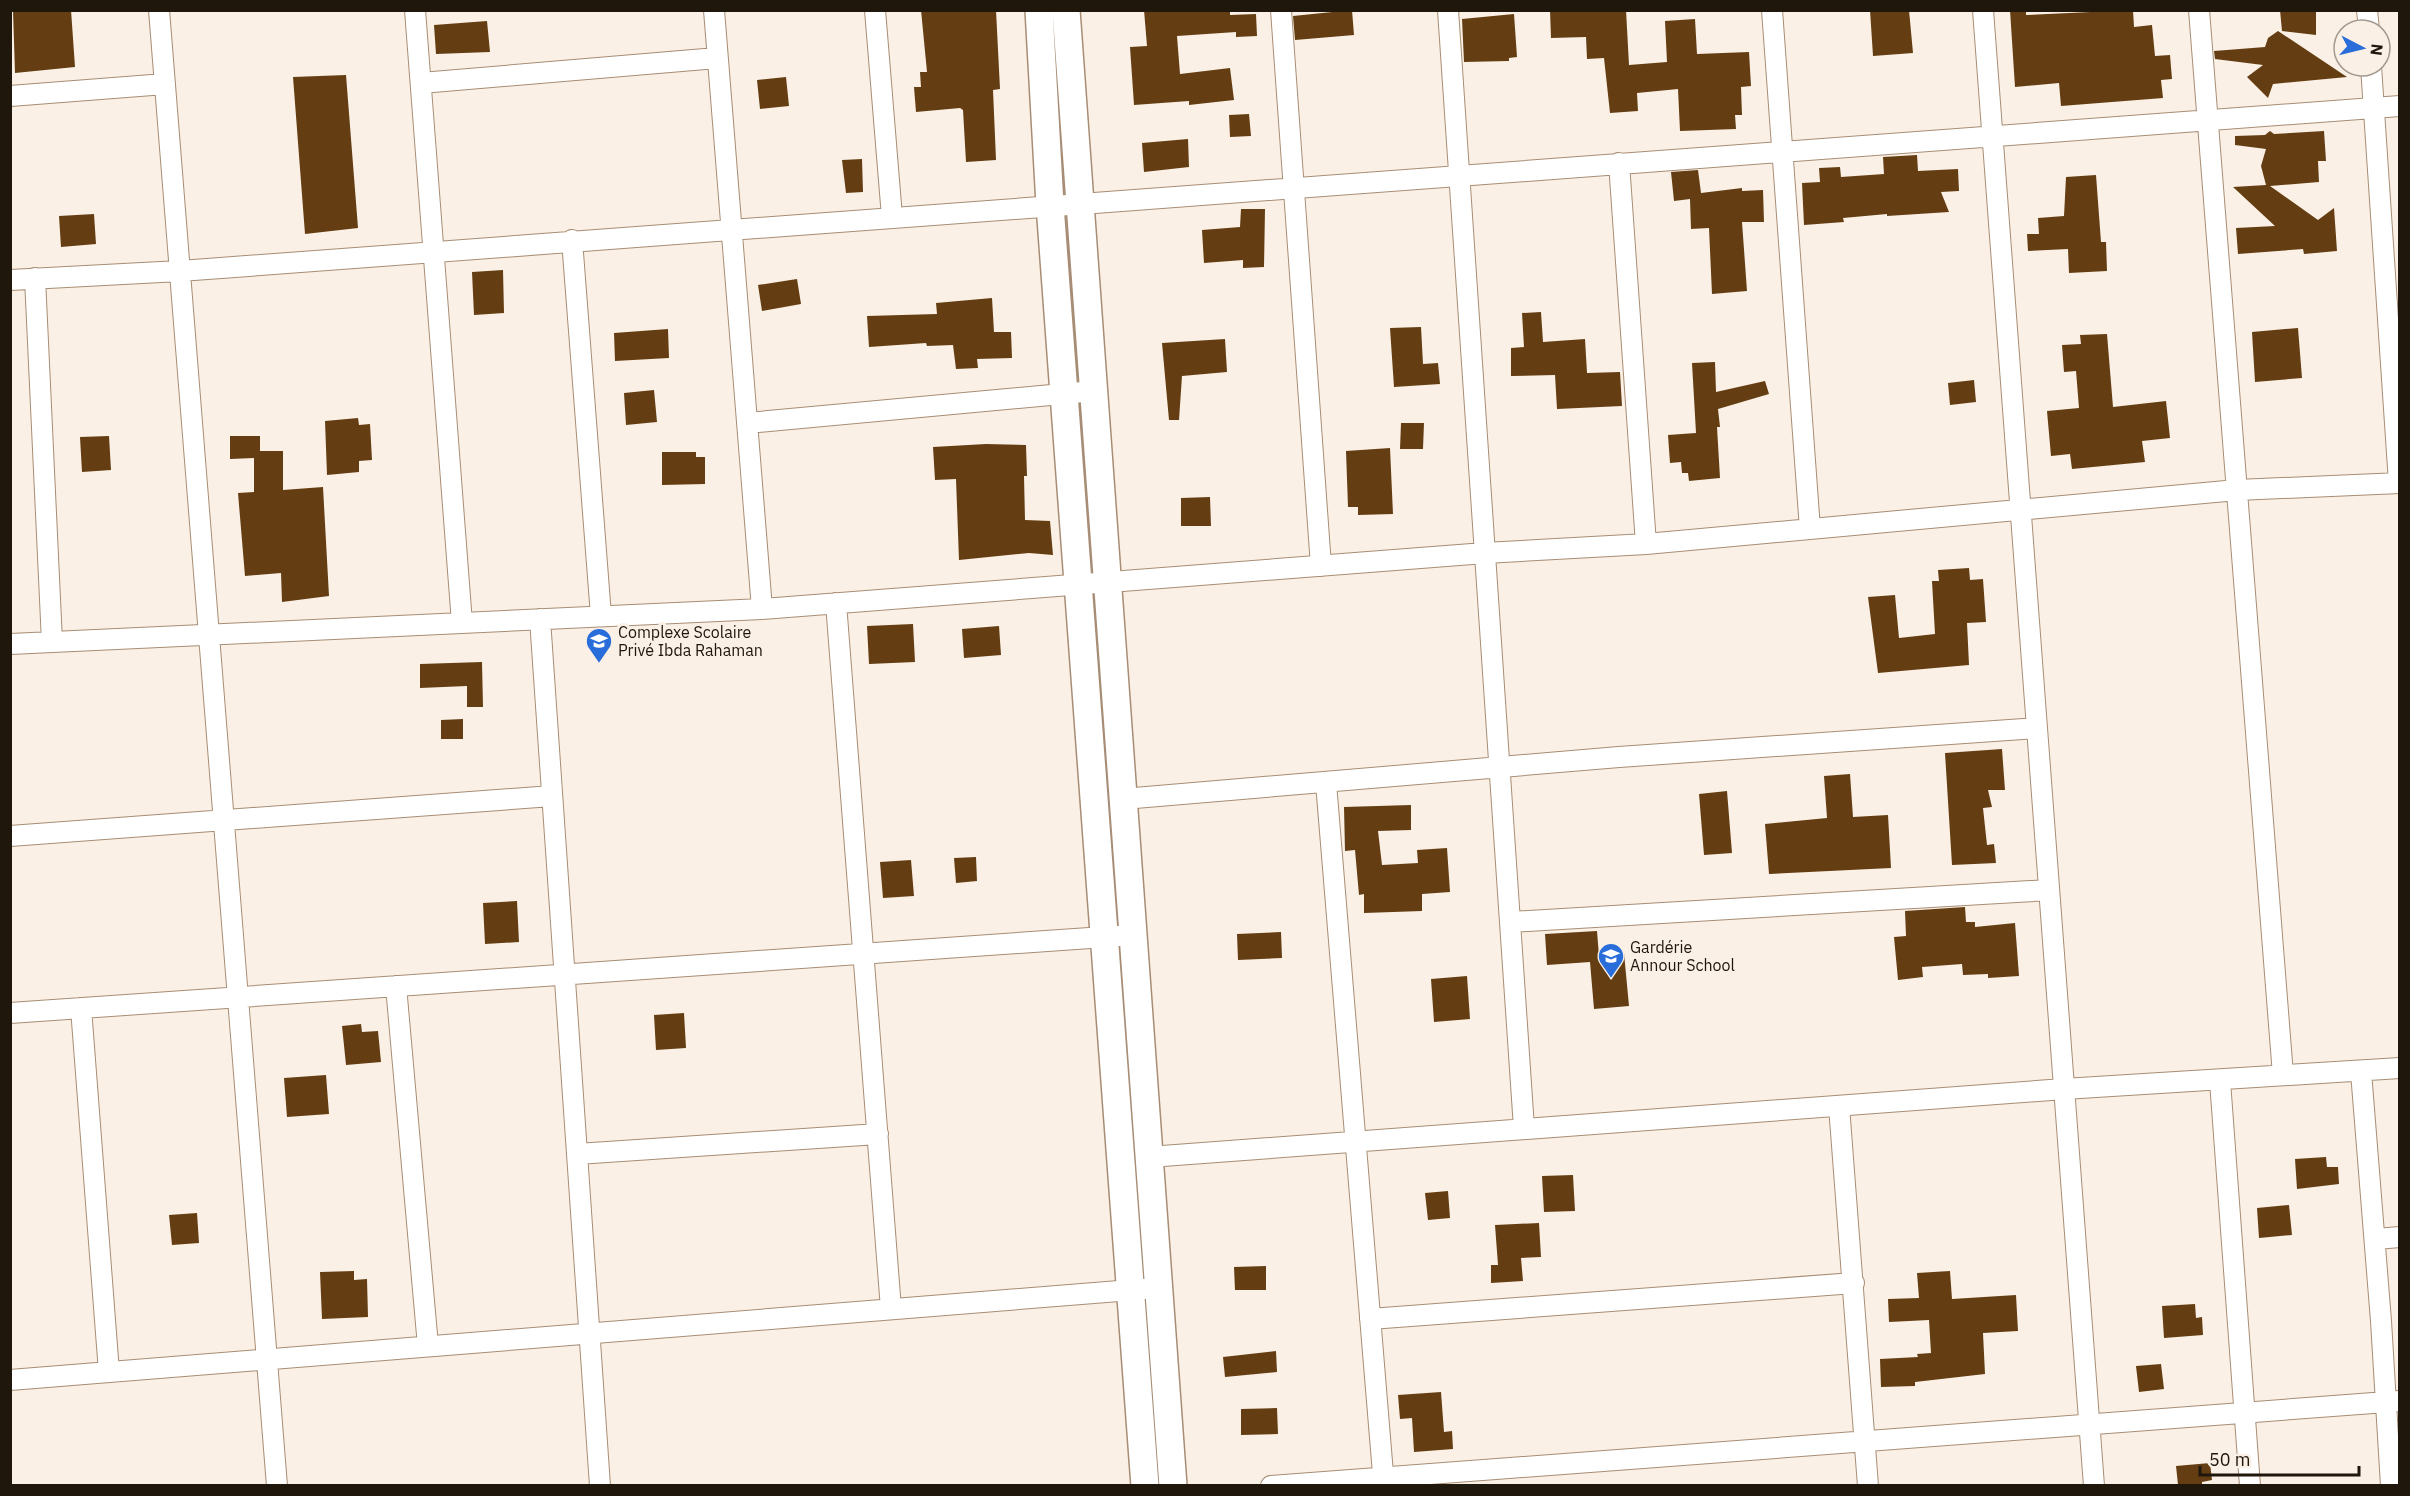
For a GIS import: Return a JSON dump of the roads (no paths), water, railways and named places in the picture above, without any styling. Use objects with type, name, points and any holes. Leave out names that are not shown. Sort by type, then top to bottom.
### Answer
[{"type":"street","points":[[159,10],[277,1485]]},
{"type":"street","points":[[415,10],[462,623]]},
{"type":"street","points":[[714,10],[762,609]]},
{"type":"street","points":[[875,10],[892,217]]},
{"type":"street","points":[[1039,10],[1050,205],[1145,1485]]},
{"type":"street","points":[[1066,10],[1173,1485]]},
{"type":"street","points":[[1281,10],[1321,566]]},
{"type":"street","points":[[1448,10],[1524,1128]]},
{"type":"street","points":[[1772,10],[1810,529]]},
{"type":"street","points":[[1983,10],[2094,1485]]},
{"type":"street","points":[[2199,10],[2283,1075]]},
{"type":"street","points":[[421,83],[717,58]]},
{"type":"street","points":[[10,644],[762,609],[1485,553],[1646,544],[2237,490],[2399,483],[2372,78]]},
{"type":"street","points":[[10,96],[165,84]]},
{"type":"street","points":[[10,280],[180,271],[434,250],[2400,106]]},
{"type":"street","points":[[1619,163],[1646,544]]},
{"type":"street","points":[[572,240],[601,616]]},
{"type":"street","points":[[34,278],[52,642]]},
{"type":"street","points":[[747,423],[1094,391]]},
{"type":"street","points":[[836,603],[891,1309]]},
{"type":"street","points":[[540,619],[600,1485]]},
{"type":"street","points":[[1123,799],[1499,767],[2037,729]]},
{"type":"street","points":[[1326,783],[1384,1481]]},
{"type":"street","points":[[10,836],[552,796]]},
{"type":"street","points":[[1510,922],[2049,890]]},
{"type":"street","points":[[10,1013],[1133,935]]},
{"type":"street","points":[[396,986],[428,1346]]},
{"type":"street","points":[[81,1008],[109,1372]]},
{"type":"street","points":[[1149,1157],[2064,1089],[2400,1068]]},
{"type":"street","points":[[2361,1072],[2393,1402],[2391,1485]]},
{"type":"street","points":[[2220,1081],[2250,1485]]},
{"type":"street","points":[[1839,1106],[1868,1485]]},
{"type":"street","points":[[577,1154],[878,1134]]},
{"type":"street","points":[[2376,1239],[2400,1238]]},
{"type":"street","points":[[1370,1319],[1854,1282]]},
{"type":"street","points":[[10,1380],[1159,1287]]},
{"type":"street","points":[[1271,1485],[1384,1481],[1865,1441],[2393,1402]]},
{"type":"place","name":"Complexe Scolaire Privé Ibda Rahaman","points":[[599,664]]},
{"type":"place","name":"Gardérie Annour School","points":[[1611,979]]}]
